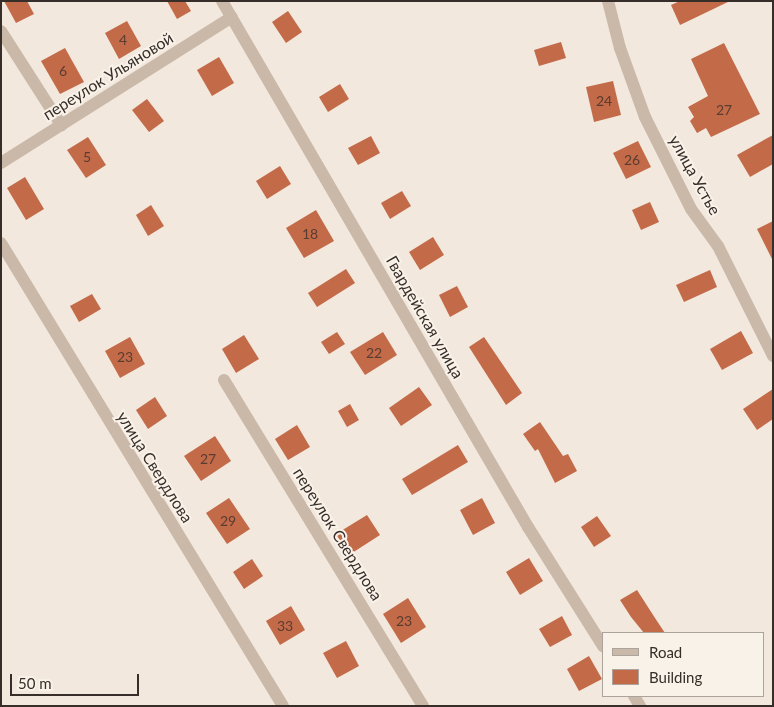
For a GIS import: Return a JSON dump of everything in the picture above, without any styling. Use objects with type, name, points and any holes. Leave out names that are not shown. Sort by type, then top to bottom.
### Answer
[{"type":"street","name":"Гвардейская улица","points":[[222,1],[528,528],[602,644]]},
{"type":"street","name":"улица Устье","points":[[608,1],[620,48],[645,117],[691,209],[718,246],[771,359]]},
{"type":"street","name":"переулок Ульяновой","points":[[1,163],[232,17]]},
{"type":"street","points":[[1,31],[61,125]]},
{"type":"street","name":"улица Свердлова","points":[[1,243],[283,706]]},
{"type":"street","name":"переулок Свердлова","points":[[224,380],[423,706]]},
{"type":"building","points":[[4,1],[27,1],[34,14],[16,23]]},
{"type":"building","points":[[167,1],[185,1],[191,11],[177,19]]},
{"type":"building","points":[[680,1],[730,1],[680,25],[671,5]]},
{"type":"building","points":[[288,11],[302,32],[286,43],[272,22]]},
{"type":"building","points":[[127,21],[141,46],[119,59],[105,33]]},
{"type":"building","points":[[561,42],[566,58],[539,66],[534,50]]},
{"type":"building","points":[[724,43],[760,114],[711,137],[706,128],[697,133],[690,121],[694,117],[688,107],[708,96],[691,59]]},
{"type":"building","points":[[65,48],[84,82],[60,94],[41,61]]},
{"type":"building","points":[[219,57],[234,83],[212,96],[197,70]]},
{"type":"building","points":[[613,81],[621,115],[594,122],[586,87]]},
{"type":"building","points":[[340,84],[349,99],[328,112],[319,97]]},
{"type":"building","points":[[147,99],[164,121],[149,132],[132,110]]},
{"type":"building","points":[[773,135],[773,164],[750,177],[737,155]]},
{"type":"building","points":[[371,136],[380,153],[358,165],[348,148]]},
{"type":"building","points":[[88,137],[106,165],[86,178],[67,150]]},
{"type":"building","points":[[638,141],[651,167],[626,179],[613,153]]},
{"type":"building","points":[[280,166],[291,184],[267,199],[256,181]]},
{"type":"building","points":[[25,177],[44,209],[26,220],[7,188]]},
{"type":"building","points":[[402,191],[411,206],[390,219],[381,203]]},
{"type":"building","points":[[650,202],[659,222],[641,230],[632,210]]},
{"type":"building","points":[[151,205],[164,226],[148,236],[136,215]]},
{"type":"building","points":[[316,210],[334,241],[304,258],[286,228]]},
{"type":"building","points":[[773,221],[773,261],[757,229]]},
{"type":"building","points":[[433,237],[444,255],[420,270],[409,252]]},
{"type":"building","points":[[346,269],[355,283],[317,307],[308,293]]},
{"type":"building","points":[[710,270],[717,287],[684,302],[676,285]]},
{"type":"building","points":[[457,286],[468,307],[450,317],[439,295]]},
{"type":"building","points":[[92,294],[101,309],[79,322],[70,306]]},
{"type":"building","points":[[741,331],[753,353],[722,370],[710,349]]},
{"type":"building","points":[[337,332],[345,344],[329,354],[321,342]]},
{"type":"building","points":[[383,332],[397,355],[365,375],[350,352]]},
{"type":"building","points":[[244,335],[259,359],[236,373],[222,349]]},
{"type":"building","points":[[130,337],[145,364],[120,378],[105,351]]},
{"type":"building","points":[[484,337],[522,393],[506,405],[469,347]]},
{"type":"building","points":[[419,387],[432,405],[401,426],[389,408]]},
{"type":"building","points":[[773,389],[773,419],[757,430],[743,409]]},
{"type":"building","points":[[155,397],[167,416],[148,429],[136,410]]},
{"type":"building","points":[[350,404],[359,420],[347,427],[338,411]]},
{"type":"building","points":[[540,422],[563,456],[568,454],[577,471],[555,483],[538,449],[535,451],[523,434]]},
{"type":"building","points":[[297,425],[310,447],[288,460],[275,439]]},
{"type":"building","points":[[215,436],[231,461],[201,481],[184,456]]},
{"type":"building","points":[[458,445],[468,462],[412,495],[402,479]]},
{"type":"building","points":[[229,498],[250,529],[227,544],[206,513]]},
{"type":"building","points":[[482,498],[495,523],[473,535],[460,510]]},
{"type":"building","points":[[367,515],[380,535],[349,555],[336,534]]},
{"type":"building","points":[[597,516],[611,536],[594,547],[581,527]]},
{"type":"building","points":[[529,558],[543,581],[520,595],[506,572]]},
{"type":"building","points":[[252,559],[263,576],[244,589],[233,572]]},
{"type":"building","points":[[637,590],[664,632],[643,632],[620,600]]},
{"type":"building","points":[[408,598],[426,627],[401,643],[383,614]]},
{"type":"building","points":[[291,606],[305,630],[280,645],[266,621]]},
{"type":"building","points":[[562,616],[572,635],[550,647],[539,629]]},
{"type":"building","points":[[346,641],[359,666],[337,678],[323,653]]},
{"type":"building","points":[[589,656],[602,679],[579,691],[567,669]]}]
